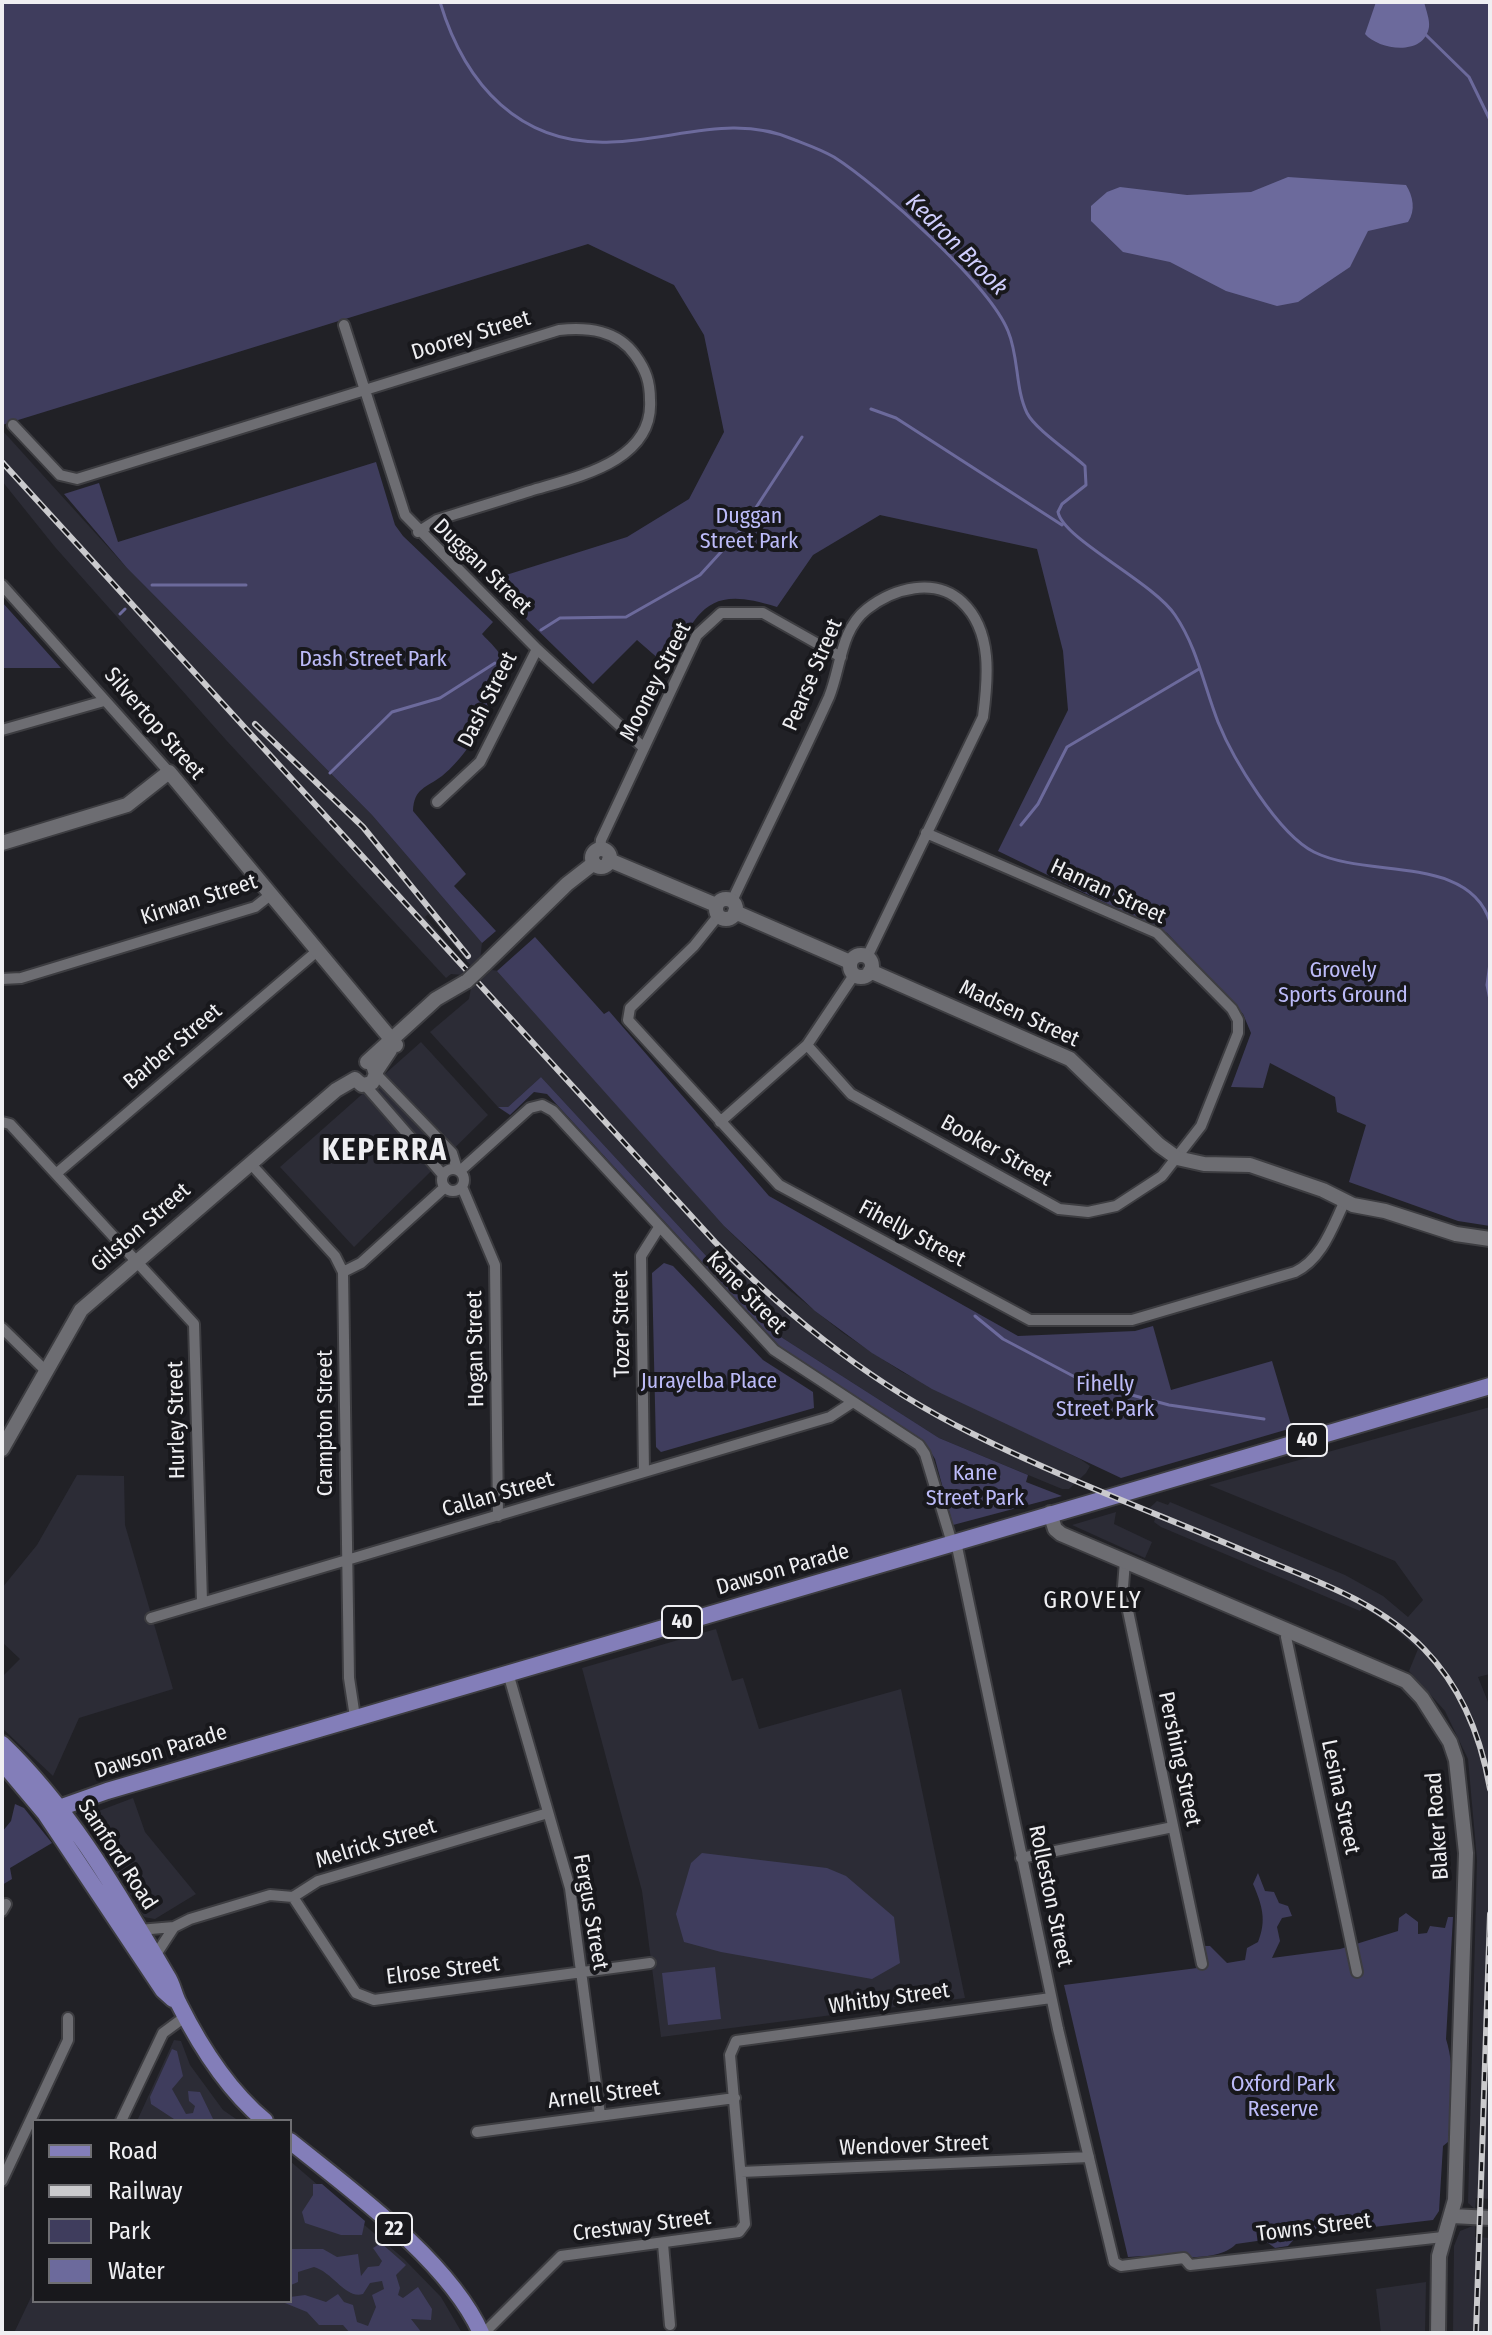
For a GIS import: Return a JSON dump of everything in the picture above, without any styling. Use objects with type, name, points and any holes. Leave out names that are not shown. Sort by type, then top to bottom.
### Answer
[{"type":"main road","name":"Dawson Parade","points":[[52,1810],[355,1717],[1490,1386]]},
{"type":"main road","name":"Samford Road","points":[[2,1744],[139,1930],[223,2076],[263,2119]]},
{"type":"main road","name":"Samford Road","points":[[2,1762],[52,1810],[163,1990],[182,2009]]},
{"type":"main road","name":"22","points":[[292,2143],[372,2209],[430,2263],[465,2303],[482,2333]]},
{"type":"street","name":"Duggan Street","points":[[344,325],[405,515],[418,532],[537,649],[644,748]]},
{"type":"street","name":"Doorey Street","points":[[13,425],[60,475],[77,479],[365,389],[577,328],[595,329],[628,346],[648,377],[651,415],[634,447],[599,469],[437,520],[418,532]]},
{"type":"street","name":"Silvertop Street","points":[[2,585],[169,772],[269,896]]},
{"type":"street","name":"Pearse Street","points":[[734,907],[830,693],[848,633],[867,609],[905,588],[934,587],[959,599],[972,613],[982,632],[988,678],[983,717],[926,833],[869,964]]},
{"type":"street","name":"Mooney Street","points":[[601,858],[601,840],[697,635],[721,613],[763,613],[841,657]]},
{"type":"street","name":"Dash Street","points":[[437,802],[480,762],[537,649]]},
{"type":"street","points":[[2,730],[104,701]]},
{"type":"street","points":[[2,843],[127,805],[169,772]]},
{"type":"street","name":"Hanran Street","points":[[926,833],[1157,933],[1232,1009],[1238,1020],[1238,1033],[1201,1126],[1177,1158]]},
{"type":"street","points":[[360,1082],[374,1080],[373,1069],[393,1042],[443,994],[467,981],[567,884],[601,858],[717,910],[726,919],[734,907],[864,976],[869,964]]},
{"type":"street","name":"Kirwan Street","points":[[2,979],[21,978],[255,907],[269,896],[393,1042]]},
{"type":"street","name":"Fihelly Street","points":[[717,910],[694,946],[630,1008],[628,1020],[784,1189],[1030,1320],[1132,1320],[1295,1272],[1306,1267],[1324,1245],[1344,1203]]},
{"type":"street","name":"Barber Street","points":[[57,1173],[316,952]]},
{"type":"street","name":"Madsen Street","points":[[869,964],[1070,1059],[1159,1145],[1177,1158]]},
{"type":"street","points":[[720,1122],[807,1045],[852,968]]},
{"type":"street","name":"Booker Street","points":[[807,1045],[851,1094],[1059,1209],[1088,1212],[1116,1206],[1155,1182],[1177,1158]]},
{"type":"street","points":[[354,1068],[373,1069],[456,1157],[464,1177],[462,1187],[454,1191],[445,1187],[443,1175],[360,1082],[354,1068]]},
{"type":"street","name":"Gilston Street","points":[[2,1449],[81,1310],[336,1090],[360,1082]]},
{"type":"street","name":"Kane Street","points":[[459,1170],[530,1108],[542,1105],[553,1111],[658,1229],[774,1350],[919,1445],[925,1454],[954,1543]]},
{"type":"street","name":"Hurley Street","points":[[2,1122],[10,1124],[57,1173],[195,1327],[202,1602]]},
{"type":"street","points":[[1177,1158],[1204,1164],[1250,1165],[1323,1190],[1344,1203],[1385,1211],[1456,1234],[1490,1239]]},
{"type":"street","points":[[250,1163],[335,1256],[343,1272],[361,1263],[445,1187]]},
{"type":"street","points":[[443,1175],[459,1170]]},
{"type":"street","name":"Hogan Street","points":[[462,1187],[495,1265],[498,1516]]},
{"type":"street","name":"Tozer Street","points":[[644,1472],[641,1256],[658,1229]]},
{"type":"street","name":"Crampton Street","points":[[343,1272],[349,1678],[355,1717]]},
{"type":"street","points":[[2,1328],[46,1371]]},
{"type":"street","name":"Callan Street","points":[[151,1618],[830,1417],[853,1402]]},
{"type":"street","name":"Blaker Road","points":[[1050,1513],[1055,1529],[1061,1534],[1406,1681],[1422,1698],[1450,1742],[1456,1760],[1466,1853],[1452,2216],[1439,2256],[1438,2333]]},
{"type":"street","name":"Rolleston Street","points":[[954,1543],[1051,1998],[1111,2257]]},
{"type":"street","name":"Pershing Street","points":[[1125,1561],[1123,1587],[1202,1964]]},
{"type":"street","name":"Lesina Street","points":[[1288,1630],[1286,1637],[1357,1972]]},
{"type":"street","name":"Fergus Street","points":[[508,1673],[570,1888],[600,2115]]},
{"type":"street","name":"Melrick Street","points":[[139,1930],[174,1927],[212,1910],[270,1895],[293,1897],[318,1881],[548,1813]]},
{"type":"street","points":[[1021,1858],[1173,1827]]},
{"type":"street","name":"Elrose Street","points":[[293,1897],[356,1993],[374,2000],[650,1963]]},
{"type":"street","points":[[155,1956],[174,1927]]},
{"type":"street","name":"Whitby Street","points":[[735,2098],[730,2055],[734,2043],[741,2039],[1051,1998]]},
{"type":"street","points":[[122,2119],[163,2033],[182,2009]]},
{"type":"street","points":[[2,2181],[68,2040],[68,2018]]},
{"type":"street","points":[[735,2098],[741,2172]]},
{"type":"street","name":"Arnell Street","points":[[477,2132],[735,2098]]},
{"type":"street","name":"Wendover Street","points":[[741,2172],[1089,2157]]},
{"type":"street","name":"Crestway Street","points":[[482,2333],[561,2256],[739,2232],[745,2224],[741,2172]]},
{"type":"street","points":[[1452,2216],[1490,2218]]},
{"type":"street","name":"Towns Street","points":[[1111,2257],[1121,2266],[1184,2258],[1190,2265],[1443,2237]]},
{"type":"street","points":[[663,2244],[670,2325]]},
{"type":"shaded area","points":[[2,430],[127,568],[372,815],[482,943],[480,960],[471,966],[428,914],[425,917],[468,968],[463,975],[451,974],[446,978],[226,740],[55,547],[2,481]]},
{"type":"shaded area","points":[[492,970],[499,971],[724,1226],[788,1289],[843,1333],[902,1372],[1080,1459],[1090,1466],[1086,1473],[1069,1489],[1062,1489],[939,1438],[781,1337],[541,1077],[508,1107],[498,1107],[430,1032],[469,999],[471,988]]},
{"type":"shaded area","points":[[421,1042],[488,1115],[354,1247],[280,1167]]},
{"type":"shaded area","points":[[1490,1407],[1490,1674],[1478,1677],[1490,1707],[1490,2199],[1476,2198],[1475,2209],[1468,2203],[1477,1860],[1468,1759],[1445,1711],[1409,1671],[1418,1649],[1392,1626],[1363,1607],[1360,1611],[1161,1527],[1154,1522],[1156,1516],[1145,1512],[1157,1501],[1168,1505],[1170,1502],[1345,1575],[1383,1596],[1408,1617],[1423,1600],[1395,1561],[1209,1485]]},
{"type":"shaded area","points":[[77,1475],[124,1476],[125,1525],[173,1689],[79,1718],[53,1776],[2,1728],[2,1677],[20,1659],[2,1642],[2,1588],[37,1545]]},
{"type":"shaded area","points":[[1116,1512],[1114,1524],[1152,1542],[1145,1558],[1072,1525]]},
{"type":"shaded area","points":[[716,1629],[732,1681],[743,1678],[759,1729],[901,1689],[965,1998],[661,2037],[642,1891],[582,1668]]},
{"type":"shaded area","points":[[133,1798],[145,1832],[196,1894],[155,1919],[144,1917],[90,1829],[91,1817],[96,1812]]},
{"type":"shaded area","points":[[174,2040],[181,2041],[190,2065],[223,2110],[236,2119],[138,2119]]},
{"type":"shaded area","points":[[292,2163],[404,2259],[441,2297],[462,2333],[14,2333],[32,2295],[32,2303],[292,2303]]},
{"type":"shaded area","points":[[1475,2225],[1475,2237],[1490,2238],[1490,2333],[1453,2333],[1454,2246],[1460,2231]]},
{"type":"shaded area","points":[[1426,2282],[1425,2333],[1381,2333],[1376,2289]]},
{"type":"green space","points":[[2,2],[1490,2],[1490,1226],[1458,1221],[1349,1182],[1366,1125],[1337,1112],[1335,1097],[1270,1063],[1263,1088],[1231,1087],[1251,1033],[1243,1014],[1167,933],[998,851],[1068,710],[1063,651],[1037,549],[880,515],[813,555],[777,607],[735,599],[720,601],[697,617],[668,667],[637,640],[593,684],[487,581],[627,537],[689,499],[724,432],[704,335],[674,285],[588,244],[2,425]]},
{"type":"green space","name":"Dash Street Park","points":[[376,462],[395,525],[493,622],[482,634],[501,656],[503,664],[498,693],[483,725],[452,767],[418,793],[413,811],[466,874],[454,886],[496,931],[482,943],[372,815],[127,568],[64,494],[99,483],[118,542]]},
{"type":"green space","points":[[2,602],[61,668],[2,668]]},
{"type":"green space","name":"Fihelly Street Park","points":[[535,937],[604,1014],[609,1011],[769,1196],[1018,1336],[1135,1331],[1153,1326],[1171,1390],[1272,1361],[1292,1428],[1121,1478],[932,1389],[872,1353],[815,1311],[724,1226],[497,971]]},
{"type":"green space","name":"Kane Street Park","points":[[541,1077],[781,1337],[939,1438],[1028,1475],[1026,1482],[1062,1496],[953,1525],[935,1459],[924,1441],[782,1349],[547,1094],[534,1092],[510,1115],[498,1107],[508,1107]]},
{"type":"green space","name":"Jurayelba Place","points":[[664,1263],[673,1266],[763,1360],[813,1392],[814,1408],[661,1452],[656,1447],[652,1273]]},
{"type":"green space","points":[[15,1804],[24,1808],[52,1843],[10,1868],[12,1879],[2,1885],[2,1832],[11,1821]]},
{"type":"green space","points":[[702,1853],[827,1868],[846,1876],[894,1917],[900,1963],[872,1979],[721,1952],[684,1942],[676,1914],[691,1863]]},
{"type":"green space","name":"Oxford Park Reserve","points":[[1258,1873],[1265,1891],[1274,1892],[1279,1903],[1288,1906],[1292,1916],[1282,1918],[1277,1927],[1280,1941],[1272,1958],[1340,1949],[1398,1931],[1399,1918],[1406,1913],[1418,1922],[1418,1934],[1427,1933],[1430,1926],[1445,1928],[1448,1917],[1453,1917],[1446,2039],[1451,2064],[1451,2103],[1448,2142],[1443,2146],[1439,2211],[1433,2220],[1297,2236],[1288,2246],[1275,2248],[1264,2240],[1236,2244],[1227,2251],[1201,2257],[1128,2257],[1064,1985],[1205,1967],[1204,1946],[1210,1946],[1227,1963],[1245,1960],[1247,1948],[1258,1942],[1262,1927],[1261,1906],[1253,1884]]},
{"type":"green space","points":[[715,1967],[721,2019],[668,2025],[662,1973]]},
{"type":"green space","points":[[172,2049],[177,2051],[183,2076],[172,2089],[186,2114],[193,2113],[195,2106],[189,2101],[188,2091],[200,2092],[213,2119],[174,2119],[151,2104],[150,2097]]},
{"type":"green space","points":[[313,2184],[322,2184],[365,2221],[362,2235],[341,2235],[305,2223],[302,2212],[313,2195]]},
{"type":"green space","points":[[381,2243],[406,2265],[396,2275],[400,2288],[398,2295],[403,2298],[418,2287],[432,2309],[431,2320],[411,2319],[422,2333],[350,2333],[343,2325],[319,2325],[307,2312],[285,2303],[292,2303],[292,2297],[305,2295],[326,2302],[338,2294],[344,2302],[353,2305],[357,2322],[368,2326],[376,2307],[372,2295],[384,2289],[382,2281],[370,2283],[363,2294],[357,2295],[314,2267],[298,2272],[298,2282],[292,2285],[292,2249],[323,2249],[337,2257],[358,2254],[361,2276],[368,2267],[379,2266],[382,2261],[373,2248]]},
{"type":"water","points":[[1376,2],[1424,2],[1429,24],[1425,37],[1410,47],[1400,48],[1372,40],[1365,34]]},
{"type":"water","points":[[1288,177],[1406,185],[1412,198],[1412,213],[1408,222],[1368,231],[1350,267],[1298,302],[1277,306],[1226,291],[1170,262],[1123,252],[1091,221],[1091,206],[1107,192],[1120,187],[1187,195],[1251,192]]},
{"type":"waterway","name":"Kedron Brook","points":[[440,2],[464,59],[481,84],[501,105],[523,121],[549,133],[579,141],[611,142],[726,128],[772,132],[834,157],[877,189],[956,263],[997,311],[1014,351],[1027,413],[1045,433],[1085,466],[1086,485],[1062,504],[1058,512],[1064,523],[1091,548],[1164,602],[1175,615],[1195,653],[1225,737],[1245,775],[1272,813],[1300,843],[1314,852],[1336,860],[1439,877],[1461,886],[1479,901],[1490,922]]},
{"type":"waterway","name":"Kedron Brook","points":[[1426,35],[1469,77],[1490,120]]},
{"type":"waterway","points":[[871,409],[896,418],[1062,525]]},
{"type":"waterway","points":[[541,630],[560,618],[626,617],[700,575],[742,529],[802,437]]},
{"type":"waterway","points":[[152,585],[246,585]]},
{"type":"waterway","points":[[120,614],[125,609]]},
{"type":"waterway","points":[[330,773],[392,712],[440,698],[495,663]]},
{"type":"waterway","points":[[1021,825],[1038,804],[1067,747],[1199,669]]},
{"type":"waterway","name":"Kedron Brook","points":[[1490,963],[1487,985],[1490,1000]]},
{"type":"waterway","points":[[975,1316],[1003,1339],[1092,1386]]},
{"type":"waterway","points":[[1102,1387],[1169,1405],[1264,1419]]},
{"type":"railway","points":[[2,462],[715,1242],[773,1298],[867,1372],[971,1433],[1323,1584],[1387,1618],[1424,1649],[1449,1680],[1475,1732],[1490,1789]]},
{"type":"railway","points":[[255,724],[363,827],[468,956]]},
{"type":"railway","points":[[1476,2333],[1490,1914]]},
{"type":"district","name":"KEPERRA","points":[[385,1152]]},
{"type":"district","name":"GROVELY","points":[[1093,1601]]},
{"type":"park label","name":"Duggan Street Park","points":[[749,530]]},
{"type":"park label","name":"Grovely Sports Ground","points":[[1343,984]]}]
